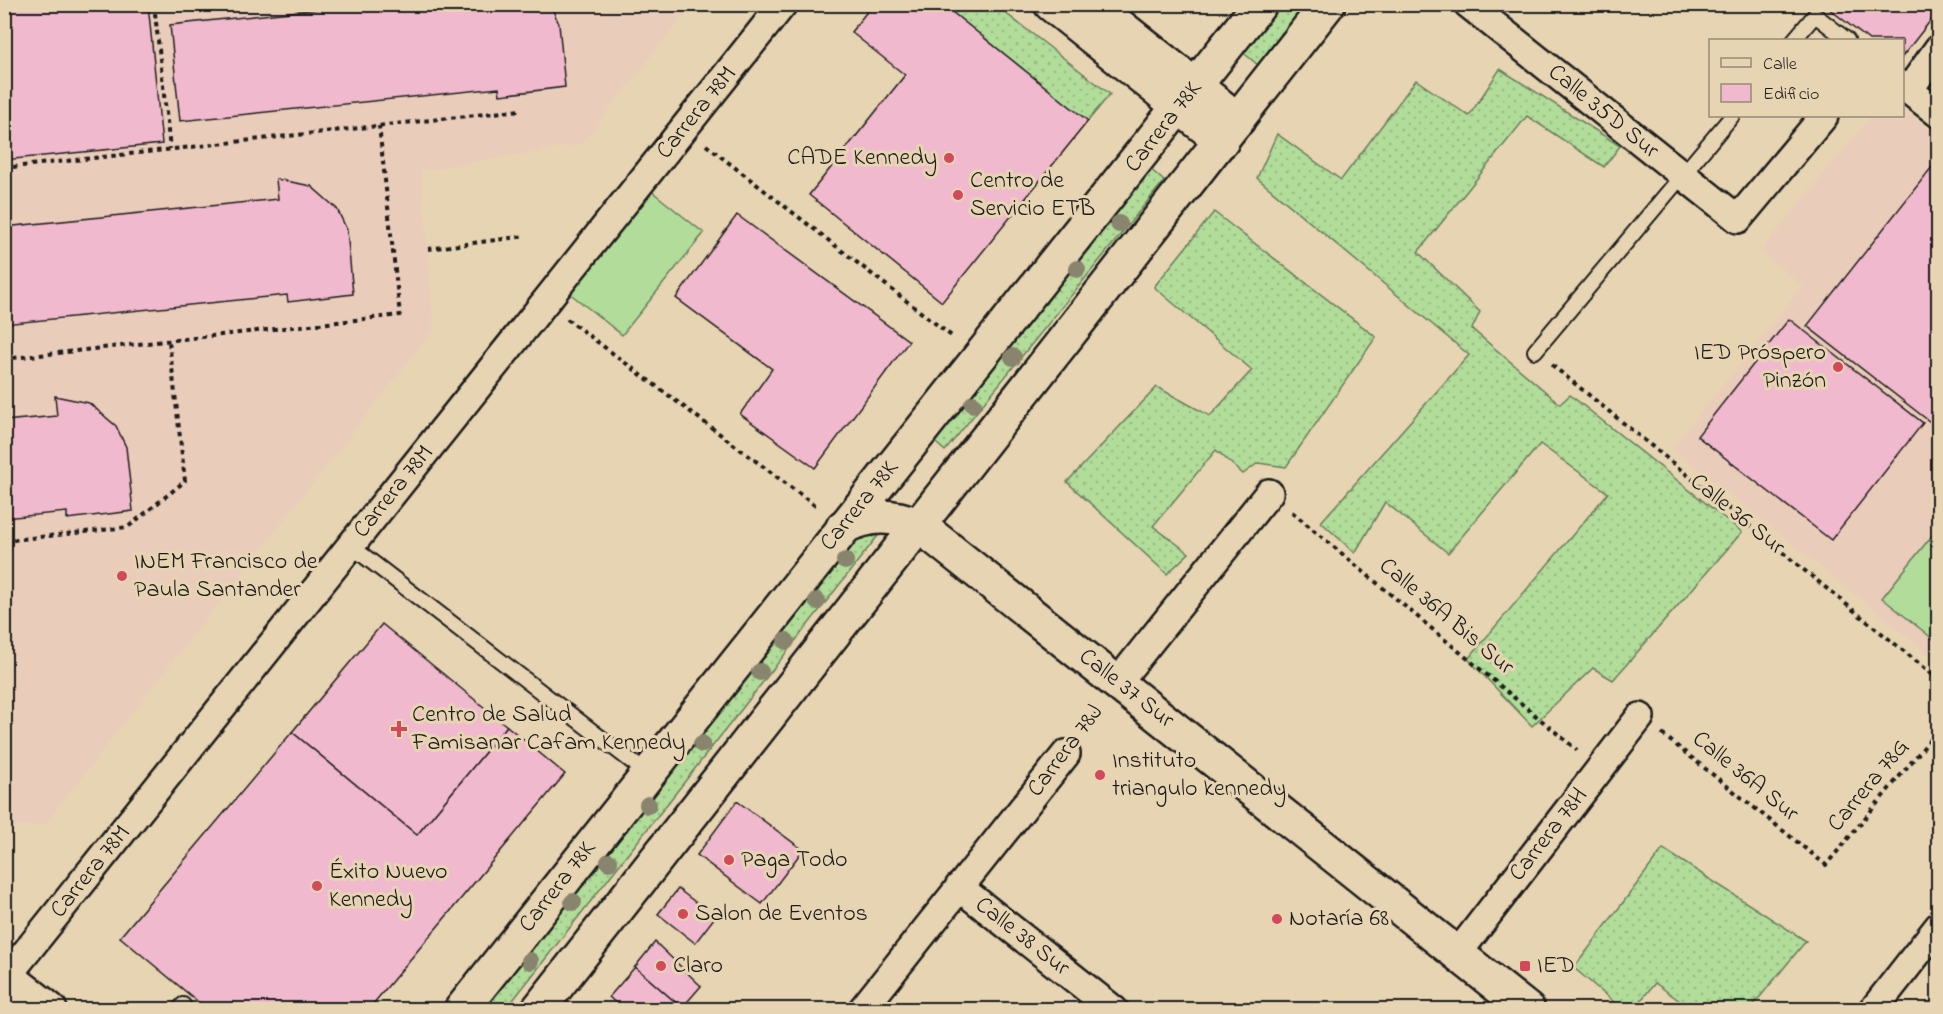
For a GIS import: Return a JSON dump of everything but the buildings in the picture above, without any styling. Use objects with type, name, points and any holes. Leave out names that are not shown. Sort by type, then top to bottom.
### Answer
[{"type":"main road","points":[[1051,4],[1188,97],[1230,130]]},
{"type":"main road","points":[[1092,4],[1188,97]]},
{"type":"main road","name":"Carrera 78K","points":[[461,1010],[648,774],[831,518],[1188,97],[1260,4]]},
{"type":"main road","points":[[538,1010],[1328,4]]},
{"type":"main road","name":"Calle 37 Sur","points":[[831,518],[862,518],[881,515],[902,518],[920,526],[1528,1010]]},
{"type":"main road","points":[[6,977],[50,1010]]},
{"type":"street","name":"Carrera 78M","points":[[6,977],[783,4]]},
{"type":"street","name":"Calle 35D Sur","points":[[1468,4],[1737,219],[1823,117]]},
{"type":"street","points":[[1938,49],[1906,87],[1938,113]]},
{"type":"street","name":"Carrera 78J","points":[[1118,683],[1269,493]]},
{"type":"street","name":"Carrera 78H","points":[[1458,953],[1640,717]]},
{"type":"street","name":"Carrera 78J","points":[[862,1010],[1066,754]]},
{"type":"street","name":"Calle 38 Sur","points":[[959,887],[1114,1010]]},
{"type":"street","points":[[1873,1010],[1938,927]]},
{"type":"lane","points":[[1795,39],[1815,15],[1846,39]]},
{"type":"lane","points":[[1535,351],[1731,117]]},
{"type":"lane","points":[[351,546],[648,774]]},
{"type":"path","points":[[154,4],[170,149]]},
{"type":"path","points":[[4,168],[520,110]]},
{"type":"path","points":[[4,359],[400,315],[379,126]]},
{"type":"path","points":[[684,128],[955,340]]},
{"type":"path","points":[[428,249],[526,236]]},
{"type":"path","points":[[545,303],[831,518]]},
{"type":"path","points":[[4,541],[128,527],[185,481],[169,341]]},
{"type":"path","name":"Calle 36 Sur","points":[[1535,351],[1938,679]]},
{"type":"path","name":"Calle 36A Bis Sur","points":[[1269,493],[1600,769]]},
{"type":"path","name":"Carrera 78J","points":[[1066,754],[1118,683]]},
{"type":"path","name":"Calle 36A Sur","points":[[1640,717],[1826,865]]},
{"type":"path","name":"Carrera 78G","points":[[1826,865],[1938,730]]},
{"type":"shaded area","name":"INEM Francisco de Paula Santander","points":[[5,5],[692,5],[581,144],[421,171],[434,329],[45,824],[5,827]]},
{"type":"shaded area","name":"IED Próspero Pinzón","points":[[1904,110],[1938,137],[1938,661],[1672,448],[1803,286],[1761,251],[1870,117],[1904,117]]},
{"type":"green space","points":[[942,5],[995,5],[1110,94],[1088,121]]},
{"type":"green space","points":[[1276,5],[1306,5],[1258,65],[1240,50]]},
{"type":"green space","points":[[1500,69],[1620,146],[1604,167],[1527,116],[1418,252],[1480,312],[1472,329],[1560,404],[1570,395],[1742,532],[1613,680],[1593,668],[1532,726],[1468,659],[1608,493],[1540,444],[1448,553],[1385,502],[1355,553],[1321,522],[1469,355],[1257,178],[1277,134],[1341,180],[1416,80],[1469,116]]},
{"type":"green space","points":[[1147,166],[1164,181],[945,451],[929,437]]},
{"type":"green space","points":[[650,190],[704,233],[622,335],[568,292]]},
{"type":"green space","points":[[1214,212],[1376,337],[1286,467],[1258,463],[1243,474],[1216,450],[1153,526],[1189,553],[1167,574],[1067,482],[1157,387],[1210,416],[1252,370],[1154,287]]},
{"type":"green space","points":[[884,528],[506,1009],[473,1010],[847,540]]},
{"type":"green space","points":[[1938,528],[1938,643],[1882,598]]},
{"type":"green space","points":[[1663,849],[1806,941],[1750,1009],[1691,1009],[1655,983],[1634,1009],[1622,1009],[1574,968]]},
{"type":"place","name":"CADE Kennedy","points":[[949,158]]},
{"type":"place","name":"Centro de Servicio ETB","points":[[958,195]]},
{"type":"place","name":"IED Próspero Pinzón","points":[[1838,367]]},
{"type":"place","name":"INEM Francisco de Paula Santander","points":[[122,576]]},
{"type":"place","name":"Centro de Salud Famisanar Cafam Kennedy","points":[[399,729]]},
{"type":"place","name":"Instituto triangulo kennedy","points":[[1100,775]]},
{"type":"place","name":"Paga Todo","points":[[729,860]]},
{"type":"place","name":"Éxito Nuevo Kennedy","points":[[317,886]]},
{"type":"place","name":"Salon de Eventos","points":[[683,914]]},
{"type":"place","name":"Notaría 68","points":[[1277,919]]},
{"type":"place","name":"Claro","points":[[661,966]]},
{"type":"place","name":"IED","points":[[1525,966]]}]
